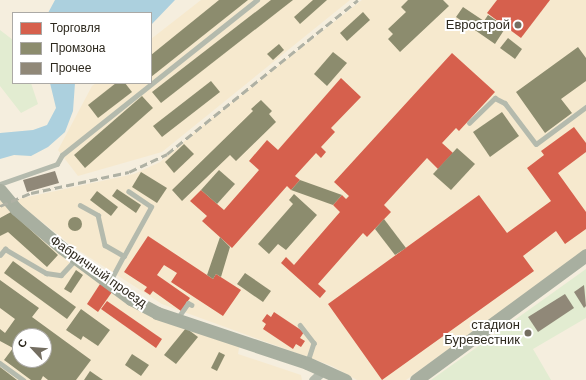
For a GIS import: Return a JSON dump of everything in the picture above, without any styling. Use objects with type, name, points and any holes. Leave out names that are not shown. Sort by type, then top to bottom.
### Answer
[{"type":"main road","name":"Фабричный проезд","points":[[0,190],[16,209],[76,258],[138,302],[177,320],[307,363],[345,380]]},
{"type":"main road","points":[[416,380],[586,255]]},
{"type":"street","points":[[313,380],[324,370]]},
{"type":"lane","points":[[152,83],[257,0]]},
{"type":"lane","points":[[0,184],[58,164],[62,155],[151,84]]},
{"type":"lane","points":[[469,123],[495,98],[504,103],[536,144],[586,107]]},
{"type":"lane","points":[[110,283],[151,207],[130,192]]},
{"type":"lane","points":[[80,205],[98,215],[105,245],[124,256]]},
{"type":"lane","points":[[0,255],[6,249],[46,273],[61,275],[76,258]]},
{"type":"lane","points":[[177,320],[188,303],[192,305]]},
{"type":"lane","points":[[300,325],[314,343],[307,363]]},
{"type":"lane","points":[[0,363],[23,380]]},
{"type":"shaded area","points":[[201,0],[350,0],[162,152],[78,176],[58,150],[92,86],[95,84],[152,84],[152,38]]},
{"type":"shaded area","points":[[362,0],[586,0],[586,250],[406,380],[357,380],[332,366],[162,304],[75,248],[14,200],[134,174],[160,162],[208,121]]},
{"type":"shaded area","points":[[0,197],[134,302],[240,343],[238,354],[301,375],[302,380],[0,380]]},
{"type":"green space","points":[[0,30],[12,39],[12,84],[31,84],[38,104],[21,113],[0,86]]},
{"type":"green space","name":"стадион Буревестник","points":[[586,269],[586,318],[533,349],[551,380],[431,380]]},
{"type":"water","points":[[55,0],[175,0],[152,24],[152,12],[49,12]]},
{"type":"water","points":[[50,84],[75,84],[73,111],[65,132],[48,147],[31,156],[14,155],[0,159],[0,133],[33,130],[47,125],[56,108]]},
{"type":"building: Торговля","name":"Еврострой","points":[[497,0],[550,0],[521,38],[487,13]]},
{"type":"building: Торговля","points":[[452,53],[495,92],[459,131],[456,128],[442,143],[453,153],[438,169],[427,158],[384,205],[391,212],[367,237],[363,233],[318,284],[326,291],[320,298],[281,263],[286,257],[294,265],[340,212],[333,205],[342,195],[346,199],[349,196],[334,182]]},
{"type":"building: Торговля","points":[[341,78],[361,97],[331,128],[335,132],[321,147],[326,152],[321,158],[316,153],[295,176],[300,180],[291,190],[287,186],[232,248],[202,221],[207,216],[190,201],[201,190],[224,210],[259,170],[249,161],[267,140],[278,150]]},
{"type":"building: Торговля","points":[[574,127],[586,143],[586,152],[558,173],[586,212],[586,229],[565,244],[556,231],[523,256],[534,271],[382,380],[328,304],[479,195],[507,233],[551,201],[527,168],[544,155],[541,151]]},
{"type":"building: Торговля","points":[[148,236],[213,279],[216,274],[241,290],[223,316],[171,282],[177,273],[164,265],[157,275],[190,298],[181,311],[153,291],[150,295],[144,291],[147,287],[124,272]]},
{"type":"building: Торговля","points":[[100,284],[112,292],[98,312],[87,304]]},
{"type":"building: Торговля","points":[[107,301],[162,339],[156,348],[101,309]]},
{"type":"building: Торговля","points":[[274,312],[304,332],[300,338],[305,341],[301,347],[296,344],[293,349],[263,329],[266,324],[262,321],[267,314],[271,317]]},
{"type":"building: Промзона","points":[[219,0],[248,0],[152,76],[152,54]]},
{"type":"building: Промзона","points":[[271,0],[293,0],[161,103],[152,92]]},
{"type":"building: Промзона","points":[[313,0],[327,0],[300,24],[294,17]]},
{"type":"building: Промзона","points":[[408,0],[443,0],[449,6],[400,52],[388,39],[393,34],[388,29],[406,12],[401,7]]},
{"type":"building: Промзона","points":[[463,7],[484,21],[488,15],[506,27],[495,44],[456,17]]},
{"type":"building: Промзона","points":[[363,12],[370,20],[347,41],[340,33]]},
{"type":"building: Промзона","points":[[508,38],[522,49],[515,59],[500,48]]},
{"type":"building: Промзона","points":[[279,44],[284,50],[273,60],[267,54]]},
{"type":"building: Промзона","points":[[578,47],[586,58],[586,81],[561,99],[572,113],[545,133],[516,92]]},
{"type":"building: Промзона","points":[[333,52],[347,63],[327,86],[314,74]]},
{"type":"building: Промзона","points":[[211,81],[220,92],[162,137],[153,126]]},
{"type":"building: Промзона","points":[[115,84],[126,84],[132,92],[98,118],[88,105]]},
{"type":"building: Промзона","points":[[142,96],[153,108],[85,168],[74,155]]},
{"type":"building: Промзона","points":[[261,100],[272,111],[269,114],[276,122],[236,161],[230,155],[182,201],[172,190],[253,111],[251,109]]},
{"type":"building: Промзона","points":[[502,112],[519,136],[490,157],[473,132]]},
{"type":"building: Промзона","points":[[184,144],[194,154],[174,173],[165,162]]},
{"type":"building: Промзона","points":[[457,148],[475,164],[451,190],[433,174]]},
{"type":"building: Промзона","points":[[219,170],[235,184],[217,204],[201,190]]},
{"type":"building: Промзона","points":[[141,172],[167,188],[157,203],[132,187]]},
{"type":"building: Промзона","points":[[300,180],[342,195],[333,205],[291,190]]},
{"type":"building: Промзона","points":[[117,189],[141,205],[136,213],[112,196]]},
{"type":"building: Промзона","points":[[97,191],[118,207],[111,216],[90,200]]},
{"type":"building: Промзона","points":[[294,194],[317,215],[286,250],[278,244],[269,254],[258,244],[293,204],[289,200]]},
{"type":"building: Промзона","points":[[11,212],[58,255],[47,267],[8,232],[0,236],[0,218]]},
{"type":"building: Промзона","points":[[75,217],[80,219],[82,224],[80,229],[75,231],[70,229],[68,224],[70,219]]},
{"type":"building: Промзона","points":[[384,219],[406,248],[395,255],[375,229]]},
{"type":"building: Промзона","points":[[220,237],[230,247],[221,277],[216,274],[213,279],[207,275]]},
{"type":"building: Промзона","points":[[13,261],[76,307],[67,319],[4,273]]},
{"type":"building: Промзона","points":[[76,270],[83,275],[71,293],[64,289]]},
{"type":"building: Промзона","points":[[245,273],[271,291],[263,302],[237,284]]},
{"type":"building: Промзона","points":[[0,280],[39,308],[32,317],[47,328],[12,328],[12,347],[0,341],[0,329],[5,333],[15,319],[0,308]]},
{"type":"building: Промзона","points":[[81,309],[110,330],[98,346],[83,336],[81,340],[66,330]]},
{"type":"building: Промзона","points":[[186,328],[198,337],[176,364],[164,355]]},
{"type":"building: Промзона","points":[[52,332],[91,360],[76,380],[48,380],[43,376],[41,380],[31,380],[15,368],[52,368]]},
{"type":"building: Промзона","points":[[12,349],[12,366],[4,360]]},
{"type":"building: Промзона","points":[[219,352],[225,355],[217,371],[211,368]]},
{"type":"building: Промзона","points":[[132,354],[149,365],[141,376],[125,365]]},
{"type":"building: Промзона","points":[[0,367],[17,380],[0,380]]},
{"type":"building: Промзона","points":[[90,371],[103,380],[84,380]]},
{"type":"building: Прочее","points":[[55,171],[59,183],[27,192],[23,180]]},
{"type":"building: Прочее","points":[[584,285],[586,306],[584,308],[574,292]]},
{"type":"building: Прочее","points":[[565,294],[574,308],[538,332],[528,317]]},
{"type":"railway","points":[[0,206],[31,193],[129,172],[167,154],[358,0]]},
{"type":"place","name":"Еврострой","points":[[518,25]]},
{"type":"place","name":"стадион Буревестник","points":[[528,333]]}]
